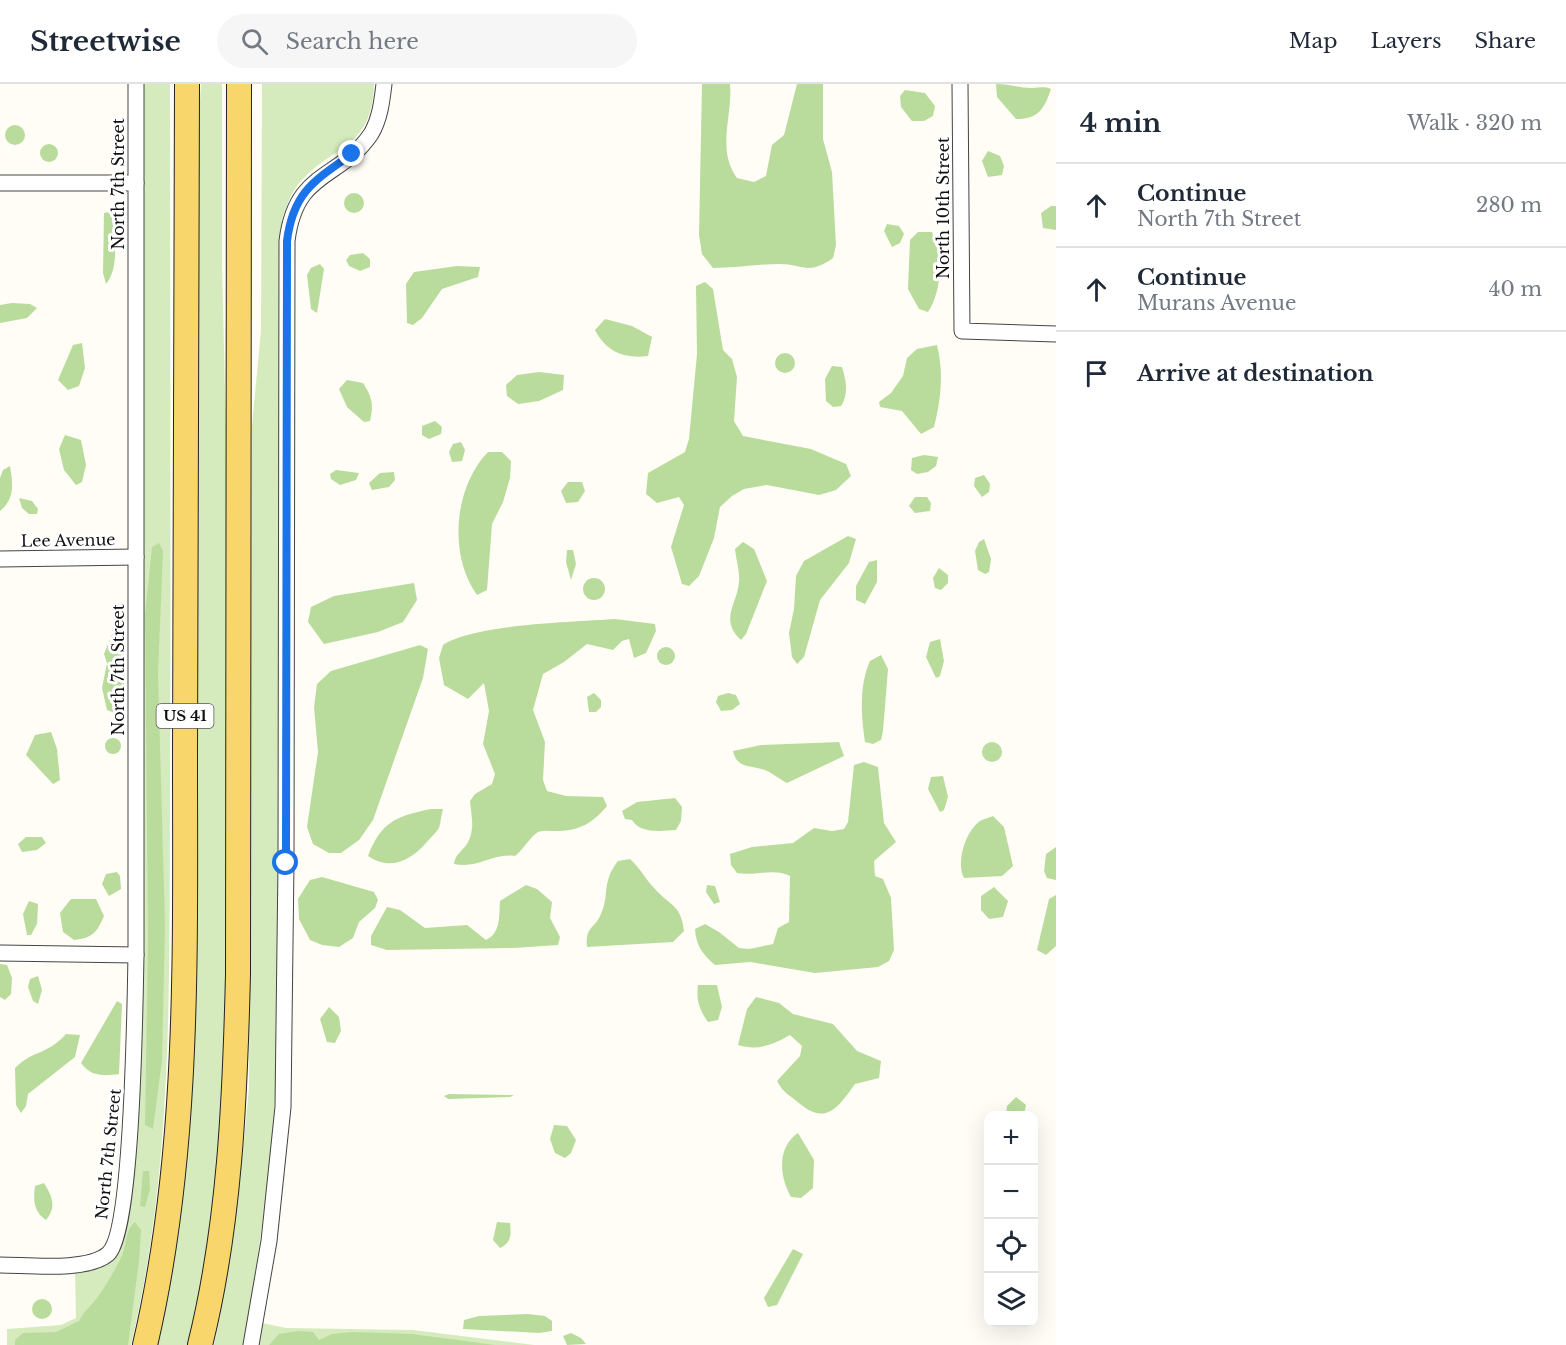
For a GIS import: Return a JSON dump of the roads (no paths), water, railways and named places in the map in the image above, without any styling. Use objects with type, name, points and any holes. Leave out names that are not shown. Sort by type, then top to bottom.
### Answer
[{"type":"main road","name":"US 41","points":[[146,1345],[165,1243],[176,1156],[184,980],[187,84]]},
{"type":"main road","points":[[200,1345],[220,1239],[236,1083],[239,84]]},
{"type":"street","name":"North 7th Street","points":[[0,1265],[93,1263],[109,1253],[116,1241],[124,1198],[134,1058],[136,954],[136,84]]},
{"type":"street","points":[[251,1345],[267,1252],[283,1107],[289,225],[299,199],[307,188],[352,154],[370,134],[380,111],[384,84]]},
{"type":"street","name":"North 10th Street","points":[[960,84],[962,331],[1056,334]]},
{"type":"street","points":[[0,183],[136,183]]},
{"type":"street","name":"Lee Avenue","points":[[0,559],[136,557]]},
{"type":"street","points":[[0,954],[136,954]]}]
